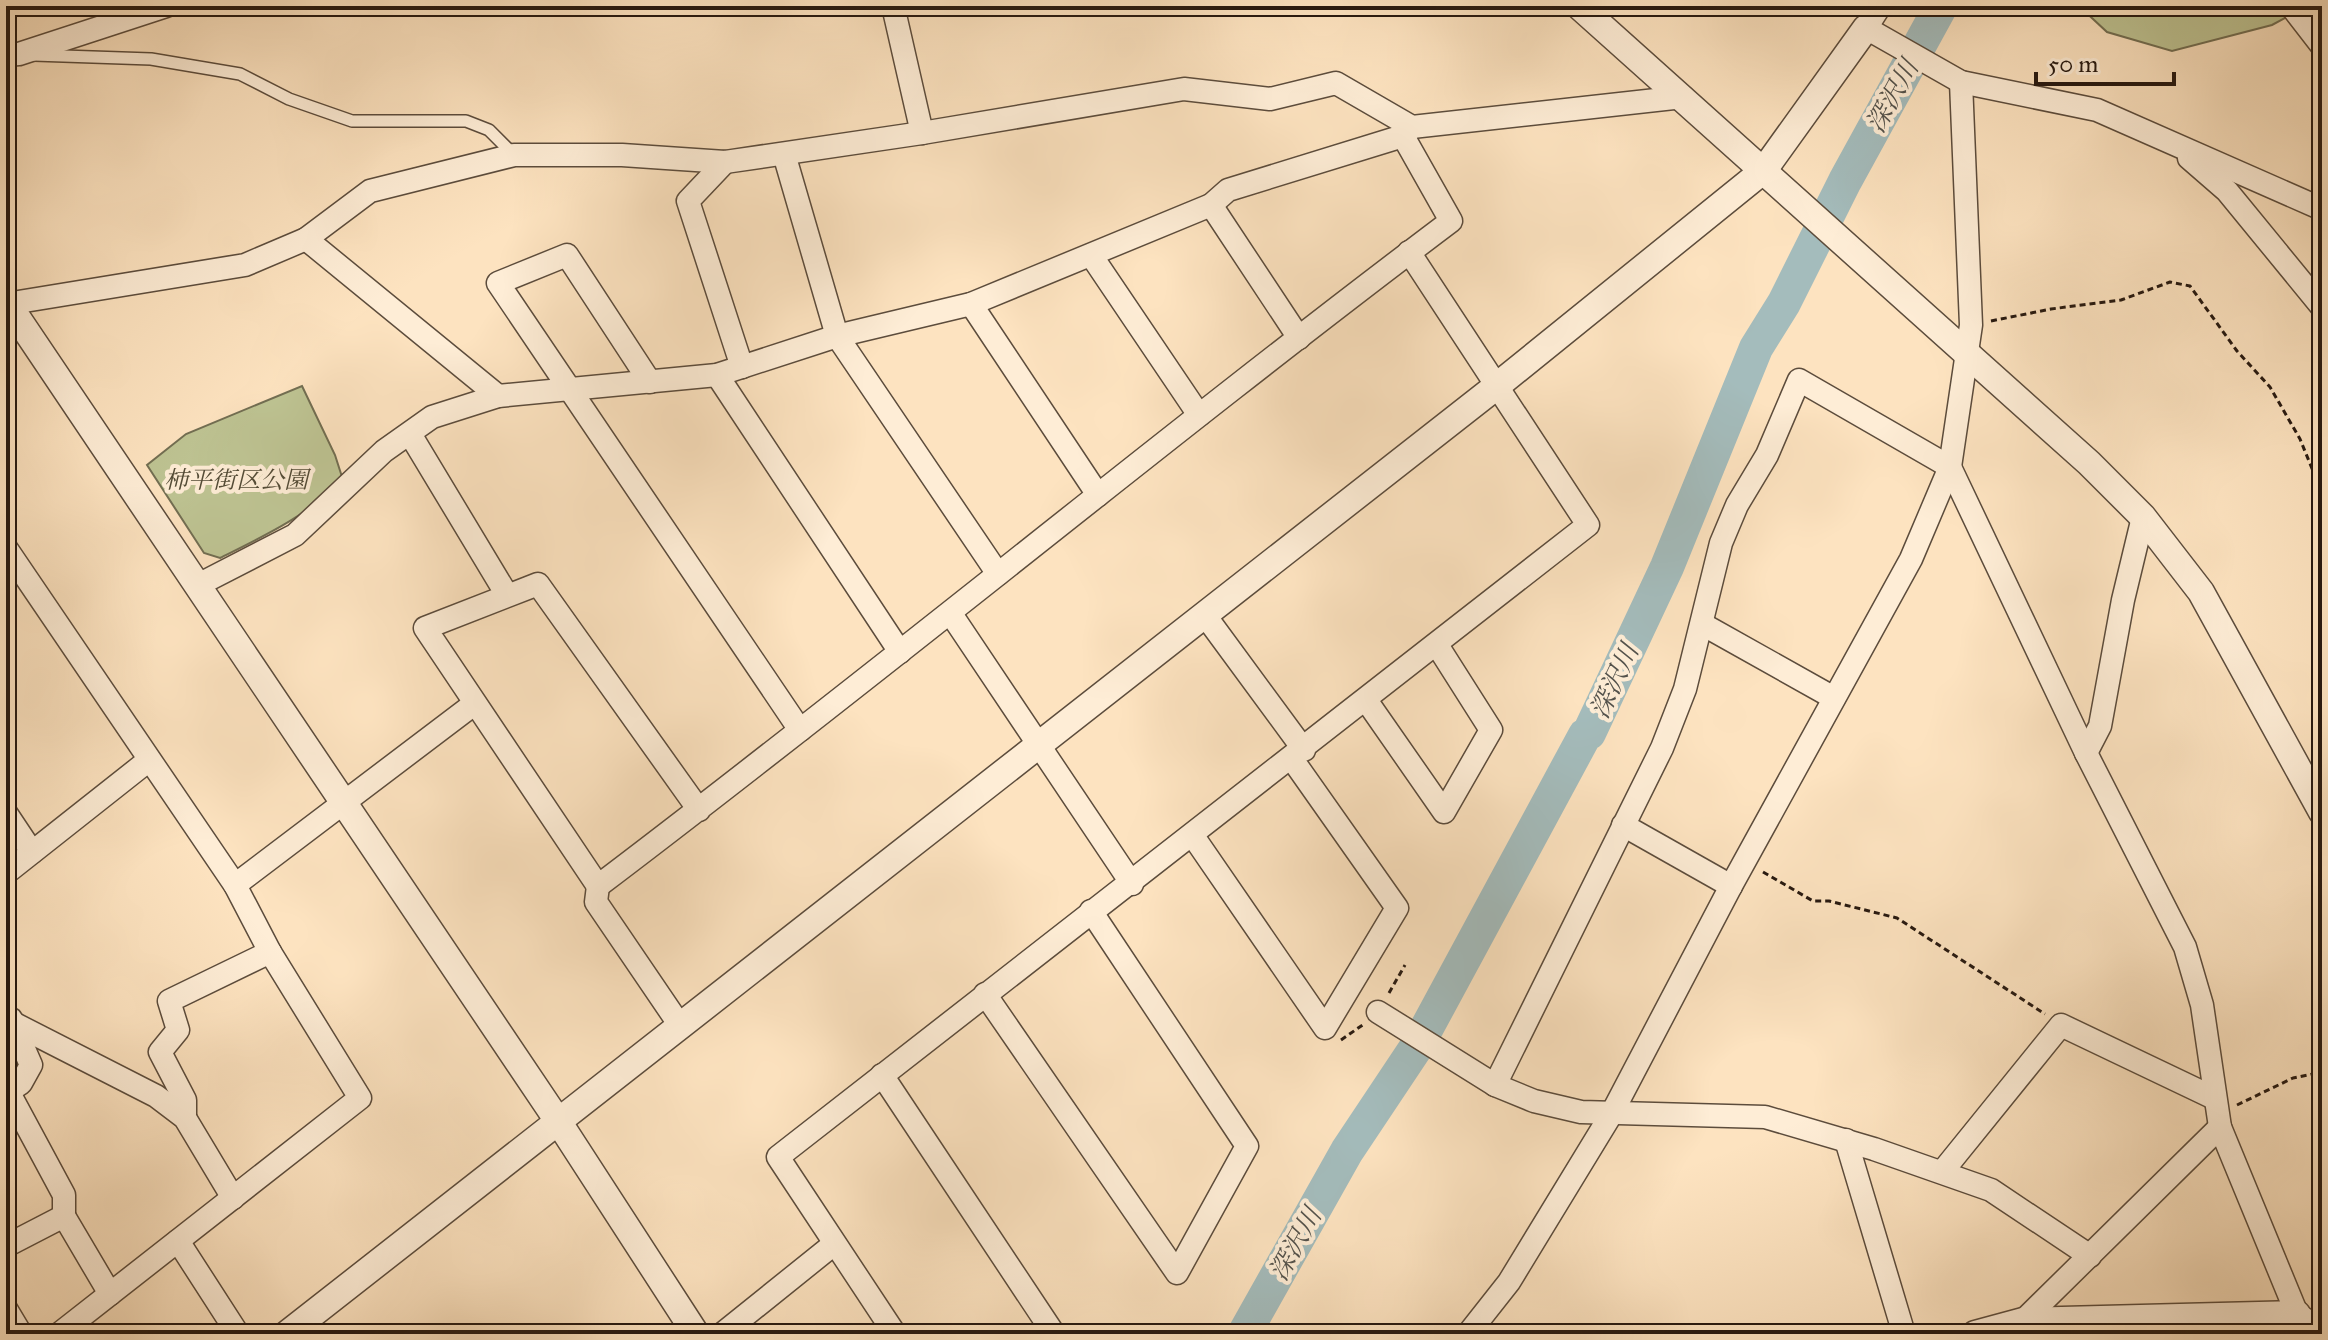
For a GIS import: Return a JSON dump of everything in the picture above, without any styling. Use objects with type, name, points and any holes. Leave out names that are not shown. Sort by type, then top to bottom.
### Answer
[{"type":"street","points":[[13,54],[166,6]]},
{"type":"street","points":[[893,6],[922,133]]},
{"type":"street","points":[[1579,6],[1790,192],[2089,463],[2143,517],[2201,592],[2322,812]]},
{"type":"street","points":[[2291,6],[2322,46]]},
{"type":"street","points":[[287,1334],[1498,385],[1764,170],[1871,21],[1960,81],[2097,110],[2322,209]]},
{"type":"street","points":[[1468,1334],[1509,1282],[1612,1113],[1731,886],[1911,559],[1950,467],[1971,325],[1960,81]]},
{"type":"street","points":[[598,886],[951,614],[1199,415],[1451,221],[1408,132],[1336,83],[1270,99],[1184,89],[725,162],[622,155],[514,155],[370,191],[306,239],[245,265],[7,303],[558,1121],[696,1334]]},
{"type":"street","points":[[198,585],[295,535],[384,451],[432,417],[498,396],[717,375],[837,336],[971,304],[1211,205],[1228,190],[1408,132],[1683,97]]},
{"type":"street","points":[[2173,144],[2227,191],[2322,307]]},
{"type":"street","points":[[784,154],[837,336],[998,574]]},
{"type":"street","points":[[725,162],[688,201],[742,367]]},
{"type":"street","points":[[1211,205],[1299,338]]},
{"type":"street","points":[[306,239],[498,396]]},
{"type":"street","points":[[895,1334],[778,1157],[1091,911],[1132,884],[1588,525],[1409,252]]},
{"type":"street","points":[[650,382],[567,255],[498,283],[800,730]]},
{"type":"street","points":[[1091,255],[1199,415]]},
{"type":"street","points":[[971,304],[1098,495]]},
{"type":"street","points":[[717,375],[900,652]]},
{"type":"street","points":[[1495,1085],[1662,748],[1685,689],[1721,543],[1737,505],[1767,455],[1799,380],[1950,467],[2086,753],[2185,947],[2202,1005],[2217,1113],[2297,1314]]},
{"type":"street","points":[[410,434],[507,595]]},
{"type":"street","points":[[2086,753],[2100,726],[2123,600],[2143,517]]},
{"type":"street","points":[[6,548],[235,885],[270,952],[360,1098],[59,1334]]},
{"type":"street","points":[[681,1027],[596,902],[598,886],[425,628],[538,584],[699,810]]},
{"type":"street","points":[[951,614],[1132,884]]},
{"type":"street","points":[[1193,836],[1325,1028],[1397,908],[1204,614]]},
{"type":"street","points":[[1702,624],[1834,698]]},
{"type":"street","points":[[1366,700],[1444,812],[1491,730],[1437,645]]},
{"type":"street","points":[[235,885],[474,704]]},
{"type":"street","points":[[6,873],[149,760]]},
{"type":"street","points":[[6,813],[32,852]]},
{"type":"street","points":[[1623,825],[1731,886]]},
{"type":"street","points":[[985,994],[1177,1273],[1247,1146],[1091,911]]},
{"type":"street","points":[[185,1118],[185,1100],[160,1052],[178,1030],[169,1001],[270,952]]},
{"type":"street","points":[[1378,1012],[1495,1085],[1534,1101],[1581,1112],[1765,1117],[1846,1140],[1991,1190],[2090,1256]]},
{"type":"street","points":[[10,1018],[156,1096],[185,1118],[233,1198]]},
{"type":"street","points":[[10,1018],[31,1065],[21,1083],[7,1092],[64,1195],[64,1216],[110,1294]]},
{"type":"street","points":[[1942,1172],[2061,1025],[2217,1113]]},
{"type":"street","points":[[882,1075],[1054,1334]]},
{"type":"street","points":[[2023,1321],[2090,1256],[2217,1113]]},
{"type":"street","points":[[1846,1140],[1904,1334]]},
{"type":"street","points":[[6,1246],[64,1216]]},
{"type":"street","points":[[178,1241],[238,1334]]},
{"type":"street","points":[[722,1334],[834,1244]]},
{"type":"street","points":[[6,1309],[21,1334]]},
{"type":"street","points":[[1975,1334],[2023,1321],[2297,1314],[2322,1330]]},
{"type":"lane","points":[[13,54],[151,59],[240,74],[289,99],[352,121],[466,121],[489,130],[514,155]]},
{"type":"path","points":[[1971,325],[2051,309],[2121,300],[2170,282],[2190,286],[2237,351],[2270,387],[2300,439],[2322,493]]},
{"type":"path","points":[[1745,861],[1813,901],[1843,904],[1897,918],[2061,1025]]},
{"type":"path","points":[[2217,1113],[2293,1078],[2322,1072]]},
{"type":"green space","points":[[2079,6],[2307,6],[2272,25],[2172,51],[2107,32]]},
{"type":"green space","name":"柿平街区公園","points":[[302,386],[335,455],[343,480],[300,515],[253,541],[220,558],[204,553],[147,465],[186,434]]},
{"type":"waterway","name":"深沢川","points":[[1244,1334],[1347,1151],[1417,1046],[1585,735],[1589,733],[1667,567],[1756,348],[1784,303],[1845,181],[1941,6]]}]
